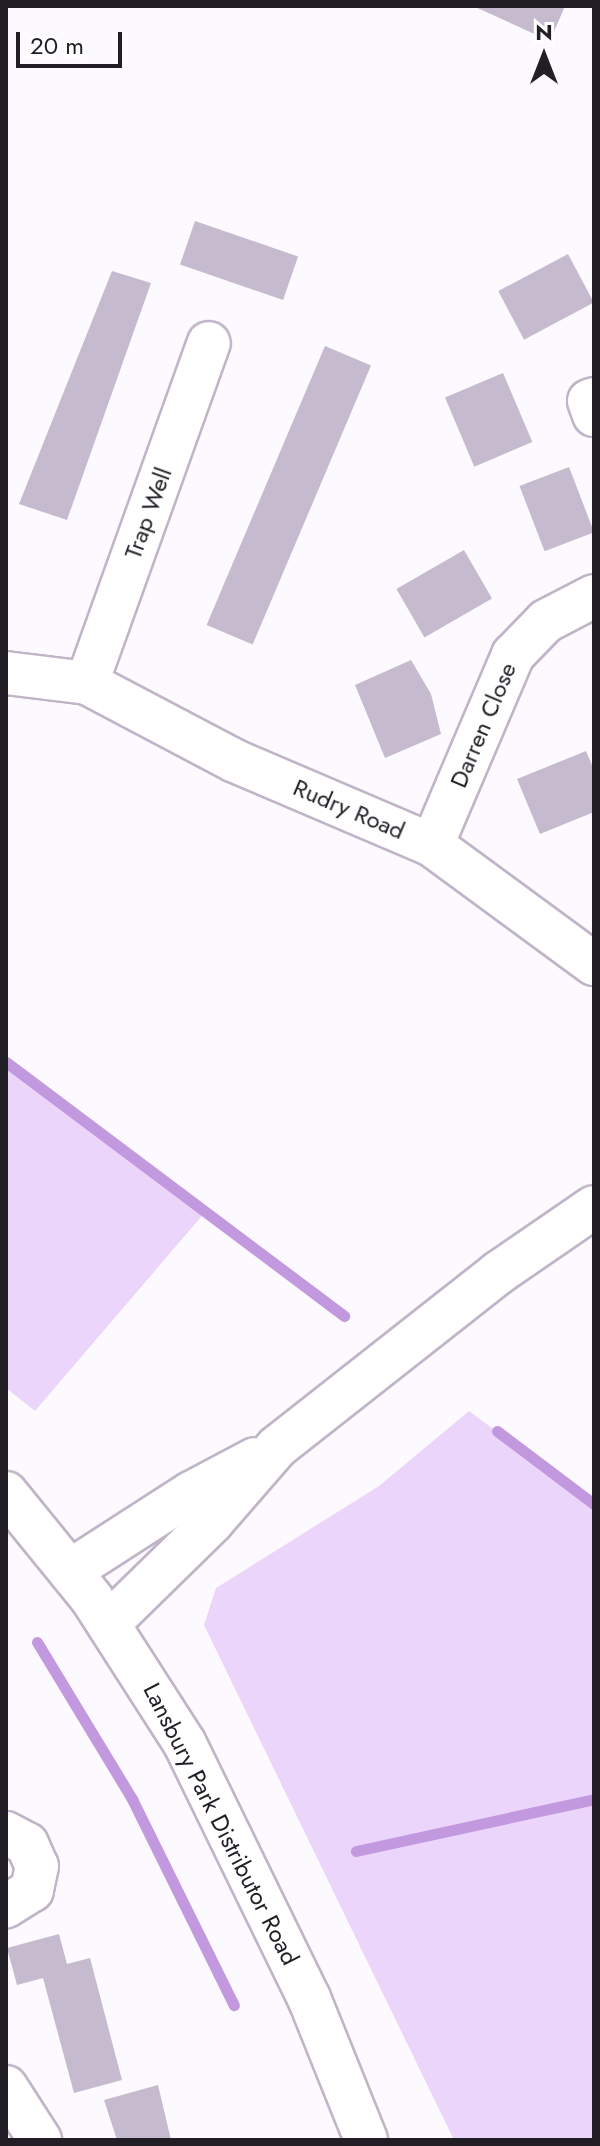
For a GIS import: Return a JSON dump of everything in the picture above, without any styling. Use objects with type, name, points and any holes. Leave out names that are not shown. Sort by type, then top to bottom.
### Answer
[{"type":"street","name":"Trap Well","points":[[87,683],[209,343]]},
{"type":"street","points":[[594,399],[589,401],[594,415]]},
{"type":"street","name":"Darren Close","points":[[432,845],[513,655],[546,621],[594,596]]},
{"type":"street","points":[[6,673],[87,683]]},
{"type":"street","name":"Rudry Road","points":[[87,683],[235,761],[432,845],[594,964]]},
{"type":"street","points":[[70,1571],[191,1493],[277,1447],[498,1273],[594,1207]]},
{"type":"street","points":[[109,1623],[212,1522],[277,1447]]},
{"type":"street","name":"Lansbury Park Distributor Road","points":[[6,1493],[109,1623],[192,1758],[309,1998],[366,2140]]},
{"type":"street","points":[[6,1833],[27,1844],[37,1866],[32,1890],[6,1906]]},
{"type":"street","points":[[6,2087],[40,2140]]},
{"type":"shaded area","points":[[6,1062],[206,1211],[35,1411],[6,1388]]},
{"type":"shaded area","points":[[469,1411],[594,1504],[594,2140],[454,2140],[204,1625],[216,1588],[379,1486]]},
{"type":"building","points":[[473,6],[565,6],[550,41]]},
{"type":"building","points":[[195,221],[298,256],[283,300],[180,264]]},
{"type":"building","points":[[568,254],[594,303],[524,340],[498,291]]},
{"type":"building","points":[[112,271],[151,283],[67,520],[19,504]]},
{"type":"building","points":[[325,346],[371,366],[253,644],[207,625]]},
{"type":"building","points":[[503,373],[532,442],[474,467],[445,398]]},
{"type":"building","points":[[569,467],[594,532],[545,551],[520,486]]},
{"type":"building","points":[[464,550],[492,598],[424,637],[396,589]]},
{"type":"building","points":[[411,660],[431,694],[441,734],[385,758],[355,685]]},
{"type":"building","points":[[586,751],[594,770],[594,812],[540,834],[517,779]]},
{"type":"building","points":[[59,1934],[67,1964],[90,1958],[122,2080],[74,2093],[43,1978],[17,1985],[7,1948]]},
{"type":"building","points":[[158,2085],[171,2140],[117,2140],[104,2100]]},
{"type":"waterway","points":[[6,1062],[344,1316]]},
{"type":"waterway","points":[[497,1431],[594,1504]]},
{"type":"waterway","points":[[37,1642],[132,1799],[234,2005]]},
{"type":"waterway","points":[[356,1851],[594,1799]]}]
